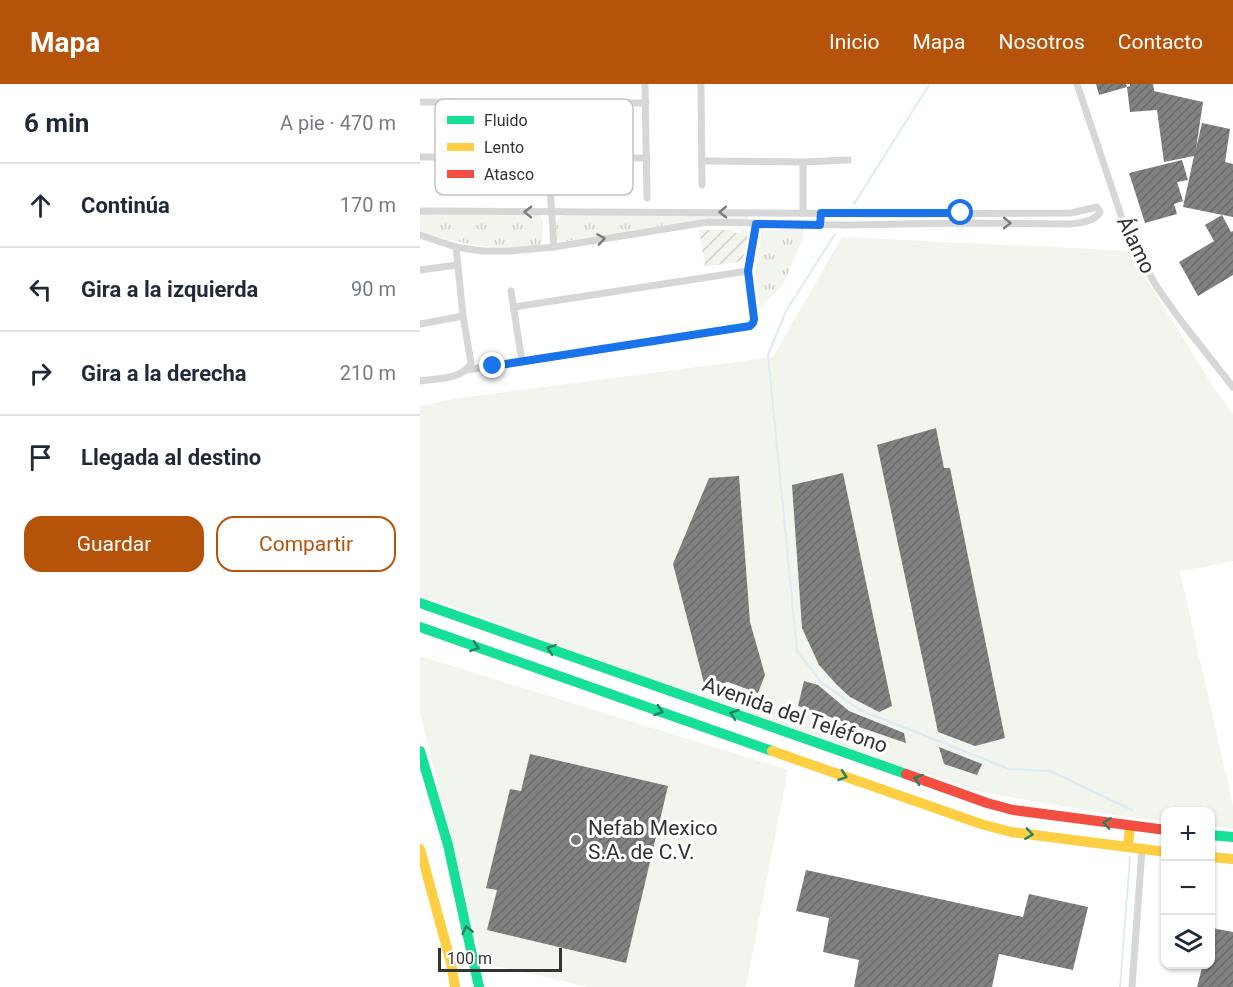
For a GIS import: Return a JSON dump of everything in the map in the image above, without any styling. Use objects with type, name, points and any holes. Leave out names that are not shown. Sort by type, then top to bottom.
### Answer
[{"type":"main road","name":"Avenida del Teléfono","points":[[420,603],[987,803],[1013,810],[1161,829]]},
{"type":"main road","name":"Avenida del Teléfono","points":[[423,630],[981,824],[1011,831],[1161,851]]},
{"type":"main road","points":[[420,751],[448,846],[479,987]]},
{"type":"main road","points":[[1128,847],[1130,826]]},
{"type":"main road","points":[[1215,835],[1233,837]]},
{"type":"main road","points":[[421,853],[451,963],[455,987]]},
{"type":"main road","points":[[1215,857],[1233,859]]},
{"type":"street","points":[[645,84],[647,198]]},
{"type":"street","points":[[701,84],[702,185]]},
{"type":"street","name":"Álamo","points":[[1077,84],[1129,239],[1157,287],[1233,387]]},
{"type":"street","points":[[420,102],[435,102]]},
{"type":"street","points":[[633,103],[646,103]]},
{"type":"street","points":[[420,157],[435,157]]},
{"type":"street","points":[[633,158],[647,158]]},
{"type":"street","points":[[702,161],[848,160]]},
{"type":"street","points":[[803,162],[803,213]]},
{"type":"street","points":[[549,195],[554,247]]},
{"type":"street","points":[[420,211],[1071,213],[1095,207],[1099,208],[1100,212],[1098,217],[1071,224],[699,223],[510,252],[456,247],[420,235]]},
{"type":"street","points":[[467,370],[750,326],[754,319],[748,271],[754,224],[752,212]]},
{"type":"street","points":[[820,225],[821,213]]},
{"type":"street","points":[[420,381],[460,375],[471,363],[463,316],[456,247]]},
{"type":"street","points":[[420,270],[457,265]]},
{"type":"street","points":[[514,307],[748,271]]},
{"type":"street","points":[[511,291],[522,362]]},
{"type":"street","points":[[420,324],[463,316]]},
{"type":"street","points":[[1132,987],[1142,849]]},
{"type":"green space","points":[[420,214],[540,215],[543,221],[542,243],[539,246],[508,247],[449,240],[420,231]]},
{"type":"green space","points":[[748,215],[748,220],[705,219],[561,242],[557,238],[555,224],[561,216]]},
{"type":"green space","points":[[803,228],[803,238],[783,285],[760,308],[755,278],[762,231]]},
{"type":"green space","points":[[742,229],[747,230],[748,233],[743,259],[705,267],[699,230],[732,230],[733,233],[741,233]]},
{"type":"green space","points":[[842,237],[1134,251],[1141,271],[1216,391],[1233,414],[1233,561],[1180,572],[1233,806],[1233,829],[1215,827],[1215,807],[1161,807],[1161,821],[1120,816],[981,792],[779,726],[420,595],[420,406],[453,399],[773,357]]},
{"type":"green space","points":[[420,656],[788,770],[746,987],[589,987],[483,963],[420,713]]},
{"type":"building","points":[[1096,84],[1126,84],[1127,87],[1099,95]]},
{"type":"building","points":[[1130,84],[1153,84],[1154,91],[1203,102],[1196,149],[1202,123],[1230,129],[1225,162],[1233,164],[1233,217],[1183,207],[1194,156],[1164,162],[1157,110],[1130,112],[1127,87]]},
{"type":"building","points":[[1182,160],[1188,180],[1177,182],[1183,201],[1174,204],[1177,214],[1145,223],[1129,173]]},
{"type":"building","points":[[1222,215],[1231,232],[1233,231],[1233,275],[1198,296],[1179,262],[1214,241],[1205,225]]},
{"type":"building","points":[[936,428],[944,468],[950,468],[1005,738],[975,746],[938,732],[877,445]]},
{"type":"building","points":[[843,473],[892,706],[879,712],[850,697],[837,685],[819,665],[802,628],[792,485]]},
{"type":"building","points":[[739,476],[750,622],[765,675],[758,693],[728,682],[705,687],[673,564],[709,478]]},
{"type":"building","points":[[804,681],[818,685],[849,711],[904,733],[906,743],[798,706]]},
{"type":"building","points":[[939,747],[982,764],[977,775],[944,764]]},
{"type":"building","name":"Nefab Mexico S.A. de C.V.","points":[[530,754],[668,786],[626,963],[487,930],[497,890],[486,888],[510,789],[521,791]]},
{"type":"building","points":[[806,870],[1023,917],[1029,894],[1088,907],[1073,970],[999,954],[992,987],[854,987],[859,960],[823,952],[829,918],[796,911]]},
{"type":"building","points":[[1215,929],[1233,932],[1233,987],[1197,987],[1202,969],[1215,969]]},
{"type":"waterway","points":[[854,204],[929,85]]},
{"type":"waterway","points":[[835,234],[786,311],[768,355],[797,651],[821,682],[860,710],[1009,769],[1050,771],[1132,810]]},
{"type":"waterway","points":[[1120,987],[1130,857]]},
{"type":"traffic: fast","points":[[420,603],[906,774]]},
{"type":"traffic: fast","points":[[420,627],[772,751]]},
{"type":"traffic: fast","points":[[420,751],[448,845],[479,987]]},
{"type":"traffic: fast","points":[[1215,835],[1233,837]]},
{"type":"traffic: slow","points":[[772,751],[981,824],[1011,832],[1161,851]]},
{"type":"traffic: slow","points":[[1128,847],[1130,826]]},
{"type":"traffic: slow","points":[[420,849],[451,963],[455,987]]},
{"type":"traffic: slow","points":[[1215,857],[1233,859]]},
{"type":"traffic: jam","points":[[906,774],[1013,810],[1161,829]]},
{"type":"place","name":"Nefab Mexico S.A. de C.V.","points":[[576,840]]},
{"type":"route","points":[[493,366],[750,326],[754,319],[748,271],[756,224],[820,225],[821,213],[961,213]]}]
